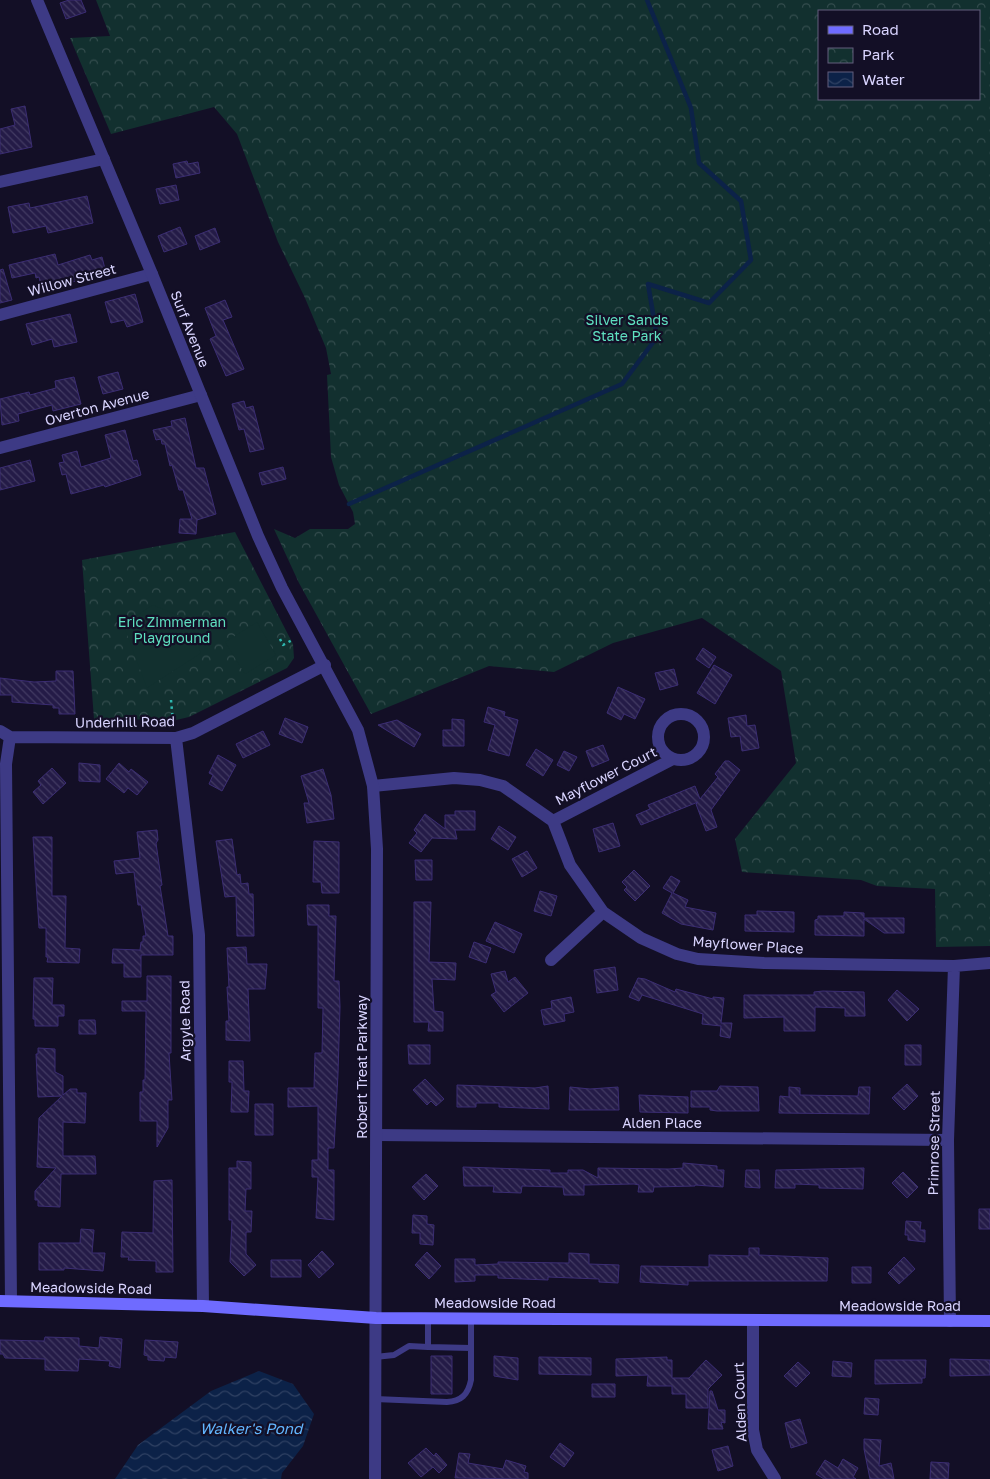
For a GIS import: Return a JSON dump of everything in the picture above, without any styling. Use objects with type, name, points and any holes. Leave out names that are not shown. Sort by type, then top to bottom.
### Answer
[{"type":"main road","name":"Meadowside Road","points":[[6,1301],[202,1306],[376,1318],[990,1321]]},
{"type":"street","name":"Surf Avenue","points":[[37,0],[266,553],[282,588],[325,665]]},
{"type":"street","points":[[0,182],[104,159]]},
{"type":"street","name":"Willow Street","points":[[0,315],[152,274]]},
{"type":"street","name":"Overton Avenue","points":[[0,448],[201,395]]},
{"type":"street","name":"Underhill Road","points":[[5,734],[176,738],[193,733],[325,665]]},
{"type":"street","name":"Robert Treat Parkway","points":[[325,665],[358,730],[372,786],[377,849],[375,1479]]},
{"type":"street","points":[[5,734],[6,1301]]},
{"type":"street","name":"Argyle Road","points":[[176,738],[199,935],[202,1306]]},
{"type":"street","name":"Mayflower Court","points":[[553,821],[673,758]]},
{"type":"street","points":[[372,786],[454,778],[480,780],[503,786],[553,821]]},
{"type":"street","name":"Mayflower Place","points":[[553,821],[570,866],[603,912],[641,938],[677,954],[698,959],[764,963],[954,966],[990,962]]},
{"type":"street","points":[[551,960],[603,912]]},
{"type":"street","name":"Primrose Street","points":[[950,1321],[948,1140],[954,966]]},
{"type":"street","name":"Alden Place","points":[[377,1135],[948,1140]]},
{"type":"street","name":"Alden Court","points":[[753,1320],[753,1430],[757,1450],[775,1479]]},
{"type":"lane","points":[[428,1318],[428,1346]]},
{"type":"lane","points":[[375,1399],[456,1401],[464,1397],[469,1389],[471,1318]]},
{"type":"lane","points":[[376,1357],[394,1355],[409,1346],[471,1348]]},
{"type":"path","points":[[280,638],[283,645],[296,639]]},
{"type":"path","points":[[171,700],[173,722]]},
{"type":"green space","name":"Silver Sands State Park","points":[[96,0],[990,0],[990,946],[936,947],[935,889],[877,886],[861,880],[742,872],[735,839],[796,763],[781,671],[702,618],[613,643],[554,672],[489,666],[371,714],[299,583],[274,529],[295,538],[310,529],[348,529],[355,524],[353,512],[339,485],[331,457],[327,375],[331,374],[326,348],[278,242],[237,134],[214,107],[111,134],[70,38],[110,36]]},
{"type":"green space","name":"Eric Zimmerman Playground","points":[[235,532],[293,644],[294,658],[287,668],[189,717],[176,720],[94,719],[82,560]]},
{"type":"green space","points":[[153,605],[189,620],[201,653],[147,688],[123,624]]},
{"type":"green space","points":[[257,622],[276,655],[245,674],[225,642]]},
{"type":"water","name":"Walker's Pond","points":[[259,1371],[293,1384],[314,1414],[303,1446],[282,1473],[281,1479],[115,1479],[138,1445],[211,1391]]},
{"type":"building","points":[[69,0],[81,0],[86,12],[66,19],[60,3]]},
{"type":"building","points":[[25,106],[32,147],[0,154],[0,129],[15,125],[11,109]]},
{"type":"building","points":[[187,161],[188,164],[198,162],[200,173],[176,178],[173,164]]},
{"type":"building","points":[[176,185],[179,200],[160,204],[156,189]]},
{"type":"building","points":[[87,196],[93,223],[48,233],[46,226],[13,233],[8,207],[29,203],[30,208]]},
{"type":"building","points":[[180,227],[187,244],[164,252],[158,236]]},
{"type":"building","points":[[215,228],[220,242],[200,250],[195,236]]},
{"type":"building","points":[[55,254],[58,265],[90,255],[92,260],[102,257],[106,273],[42,290],[39,277],[36,278],[35,273],[12,278],[9,265]]},
{"type":"building","points":[[3,269],[12,300],[0,303],[0,270]]},
{"type":"building","points":[[135,294],[143,322],[127,327],[124,320],[111,323],[105,302]]},
{"type":"building","points":[[225,300],[232,317],[223,320],[244,369],[226,376],[210,339],[216,336],[205,308]]},
{"type":"building","points":[[70,314],[77,342],[54,347],[52,339],[32,345],[26,324]]},
{"type":"building","points":[[118,372],[123,389],[103,394],[98,377]]},
{"type":"building","points":[[74,377],[81,404],[53,411],[52,405],[18,414],[19,421],[2,425],[0,399],[29,392],[30,395],[56,388],[55,381]]},
{"type":"building","points":[[244,401],[246,408],[253,406],[264,449],[250,452],[244,429],[239,430],[232,404]]},
{"type":"building","points":[[185,418],[196,468],[204,468],[216,514],[197,520],[196,534],[179,533],[180,519],[192,519],[183,490],[179,490],[172,465],[170,466],[165,444],[162,444],[161,439],[156,440],[153,430],[172,426],[171,421]]},
{"type":"building","points":[[125,430],[133,461],[137,460],[141,475],[105,487],[104,485],[71,494],[66,474],[62,475],[59,463],[64,462],[62,455],[77,451],[81,467],[111,458],[105,435]]},
{"type":"building","points":[[30,460],[35,481],[0,490],[0,468]]},
{"type":"building","points":[[283,467],[286,479],[262,485],[259,473]]},
{"type":"building","points":[[703,648],[716,657],[709,668],[696,659]]},
{"type":"building","points":[[714,665],[732,675],[715,704],[697,693]]},
{"type":"building","points":[[674,669],[678,685],[660,690],[655,673]]},
{"type":"building","points":[[56,671],[73,671],[75,714],[59,714],[59,708],[53,708],[53,705],[12,702],[12,695],[0,695],[0,678],[34,682],[56,681]]},
{"type":"building","points":[[618,687],[645,699],[635,719],[624,714],[621,720],[607,713]]},
{"type":"building","points":[[488,707],[505,712],[504,716],[518,720],[509,756],[488,750],[495,725],[484,722]]},
{"type":"building","points":[[746,715],[747,726],[755,725],[759,748],[742,751],[740,736],[731,737],[728,718]]},
{"type":"building","points":[[285,718],[308,727],[302,743],[279,734]]},
{"type":"building","points":[[452,719],[464,720],[464,746],[443,746],[443,730],[452,730]]},
{"type":"building","points":[[397,720],[421,734],[414,747],[378,725]]},
{"type":"building","points":[[263,731],[270,745],[243,758],[236,744]]},
{"type":"building","points":[[603,745],[609,760],[592,767],[586,751]]},
{"type":"building","points":[[536,749],[553,760],[543,776],[526,765]]},
{"type":"building","points":[[564,751],[577,757],[569,771],[557,765]]},
{"type":"building","points":[[218,755],[236,765],[222,791],[209,784],[213,775],[209,773]]},
{"type":"building","points":[[725,761],[729,761],[740,770],[711,810],[717,827],[706,831],[696,804],[698,802],[641,825],[636,815],[650,809],[648,805],[695,786],[700,799],[718,777],[715,774]]},
{"type":"building","points":[[79,763],[100,765],[100,782],[79,781]]},
{"type":"building","points":[[119,763],[129,772],[131,769],[148,782],[137,795],[128,788],[124,793],[106,779]]},
{"type":"building","points":[[52,768],[66,783],[43,804],[33,792],[41,785],[38,781]]},
{"type":"building","points":[[323,769],[331,795],[334,819],[307,823],[304,803],[309,803],[301,776]]},
{"type":"building","points":[[455,811],[475,811],[475,830],[455,830],[457,839],[432,838],[421,852],[409,843],[417,833],[414,830],[425,814],[445,829],[445,815],[455,815]]},
{"type":"building","points":[[613,823],[620,846],[599,852],[593,829]]},
{"type":"building","points":[[499,826],[516,837],[508,850],[491,839]]},
{"type":"building","points":[[157,830],[158,840],[156,843],[162,885],[160,886],[168,936],[173,936],[173,955],[141,955],[141,977],[124,977],[124,963],[112,963],[113,949],[140,950],[143,936],[146,936],[141,905],[138,905],[134,872],[116,874],[114,861],[140,858],[137,832]]},
{"type":"building","points":[[33,837],[52,837],[52,896],[66,896],[65,948],[80,949],[79,963],[47,962],[46,928],[39,928]]},
{"type":"building","points":[[232,839],[237,875],[240,874],[241,884],[248,883],[249,894],[253,894],[254,936],[237,936],[236,896],[225,897],[216,841]]},
{"type":"building","points":[[314,841],[339,842],[339,893],[322,893],[321,882],[313,882]]},
{"type":"building","points":[[527,851],[537,868],[522,877],[512,859]]},
{"type":"building","points":[[415,860],[432,860],[432,880],[416,880]]},
{"type":"building","points":[[634,870],[650,886],[635,901],[624,890],[627,887],[622,882]]},
{"type":"building","points":[[671,876],[680,881],[673,893],[688,900],[685,907],[716,913],[713,930],[681,924],[662,913],[672,893],[663,888]]},
{"type":"building","points":[[540,891],[557,896],[551,916],[534,911]]},
{"type":"building","points":[[414,902],[431,902],[429,962],[456,963],[455,980],[432,979],[434,1011],[443,1012],[443,1031],[428,1031],[429,1022],[414,1022]]},
{"type":"building","points":[[307,905],[329,905],[329,916],[336,916],[334,981],[339,981],[340,1007],[338,1074],[334,1148],[328,1148],[328,1170],[334,1170],[334,1220],[316,1218],[318,1177],[312,1177],[312,1160],[318,1160],[318,1106],[288,1107],[288,1088],[314,1088],[315,1053],[322,1053],[323,1008],[318,1008],[318,925],[308,925]]},
{"type":"building","points":[[757,911],[794,912],[794,932],[745,931],[745,915],[757,915]]},
{"type":"building","points":[[844,912],[864,913],[864,918],[904,918],[904,933],[884,933],[864,919],[864,936],[815,935],[815,920],[818,919],[818,916],[844,916]]},
{"type":"building","points":[[495,922],[522,934],[514,953],[486,941]]},
{"type":"building","points":[[474,942],[491,948],[486,963],[469,957]]},
{"type":"building","points":[[246,947],[247,964],[267,964],[265,989],[248,989],[250,1041],[226,1040],[226,1021],[229,1021],[227,948]]},
{"type":"building","points":[[615,967],[618,990],[597,993],[594,970]]},
{"type":"building","points":[[505,971],[508,982],[515,977],[528,993],[504,1012],[491,995],[496,992],[491,974]]},
{"type":"building","points":[[147,976],[171,976],[171,1053],[169,1053],[172,1100],[168,1100],[168,1128],[157,1147],[157,1121],[140,1121],[140,1092],[143,1092],[143,1080],[145,1080],[146,1011],[122,1011],[122,1001],[147,1001]]},
{"type":"building","points":[[34,978],[53,978],[52,1005],[64,1005],[64,1016],[58,1016],[58,1026],[35,1026],[35,1019],[33,1019]]},
{"type":"building","points":[[638,978],[645,979],[675,992],[676,989],[713,999],[713,997],[724,998],[721,1023],[732,1023],[730,1038],[720,1036],[721,1026],[702,1024],[703,1014],[642,995],[639,1001],[629,997]]},
{"type":"building","points":[[897,990],[919,1009],[907,1021],[888,1000]]},
{"type":"building","points":[[814,992],[864,992],[865,1016],[845,1016],[845,1008],[815,1007],[815,1031],[784,1031],[784,1017],[744,1018],[744,995],[814,995]]},
{"type":"building","points":[[571,997],[574,1012],[564,1014],[565,1021],[544,1025],[541,1010],[552,1008],[551,1001]]},
{"type":"building","points":[[79,1020],[95,1020],[96,1034],[79,1034]]},
{"type":"building","points":[[408,1045],[430,1045],[430,1064],[409,1064]]},
{"type":"building","points":[[905,1045],[921,1045],[921,1065],[905,1065]]},
{"type":"building","points":[[38,1048],[55,1049],[55,1072],[63,1076],[63,1095],[70,1089],[77,1089],[77,1093],[86,1093],[85,1123],[63,1122],[63,1156],[95,1156],[96,1174],[61,1174],[60,1207],[38,1206],[38,1200],[35,1200],[35,1191],[56,1168],[37,1167],[39,1118],[62,1096],[38,1097],[36,1054],[38,1054]]},
{"type":"building","points":[[229,1061],[243,1061],[244,1091],[249,1091],[248,1112],[231,1112],[232,1082],[229,1082]]},
{"type":"building","points":[[425,1079],[444,1099],[436,1106],[431,1101],[427,1105],[413,1090]]},
{"type":"building","points":[[907,1084],[918,1096],[904,1110],[892,1098]]},
{"type":"building","points":[[457,1085],[535,1088],[548,1086],[549,1109],[499,1107],[499,1103],[476,1103],[476,1107],[457,1107]]},
{"type":"building","points":[[720,1086],[758,1087],[759,1111],[717,1111],[710,1110],[710,1107],[691,1107],[691,1091],[717,1091]]},
{"type":"building","points":[[570,1087],[590,1089],[618,1087],[619,1110],[569,1110]]},
{"type":"building","points":[[789,1087],[800,1088],[800,1095],[858,1096],[859,1087],[870,1087],[869,1114],[779,1113],[780,1096],[789,1097]]},
{"type":"building","points":[[639,1095],[688,1097],[688,1113],[640,1112]]},
{"type":"building","points":[[255,1104],[273,1104],[273,1135],[255,1135]]},
{"type":"building","points":[[237,1161],[251,1162],[251,1189],[246,1189],[245,1211],[252,1211],[251,1232],[246,1232],[246,1254],[256,1265],[244,1276],[230,1262],[232,1220],[229,1220],[229,1168],[237,1168]]},
{"type":"building","points":[[683,1163],[717,1166],[717,1170],[724,1170],[723,1187],[695,1185],[654,1187],[653,1192],[638,1192],[639,1185],[634,1184],[584,1185],[584,1195],[564,1195],[563,1187],[522,1186],[521,1193],[493,1192],[494,1186],[464,1186],[463,1167],[550,1170],[550,1173],[568,1173],[568,1170],[583,1170],[598,1178],[598,1168],[669,1169],[683,1168]]},
{"type":"building","points":[[864,1168],[863,1189],[819,1188],[819,1185],[795,1184],[795,1188],[775,1188],[776,1170]]},
{"type":"building","points":[[746,1170],[759,1170],[760,1188],[745,1187]]},
{"type":"building","points":[[903,1172],[918,1187],[907,1198],[892,1183]]},
{"type":"building","points":[[426,1174],[438,1186],[424,1200],[412,1187]]},
{"type":"building","points":[[172,1180],[173,1272],[156,1272],[156,1261],[128,1260],[129,1257],[121,1257],[122,1232],[153,1233],[154,1181]]},
{"type":"building","points":[[979,1209],[990,1209],[990,1229],[979,1229]]},
{"type":"building","points":[[413,1215],[427,1216],[427,1224],[434,1225],[433,1245],[420,1244],[420,1233],[412,1233]]},
{"type":"building","points":[[906,1221],[921,1222],[920,1230],[925,1230],[925,1242],[908,1240],[908,1235],[905,1235]]},
{"type":"building","points":[[81,1229],[94,1230],[92,1253],[105,1253],[103,1271],[64,1268],[64,1270],[39,1270],[39,1243],[80,1243]]},
{"type":"building","points":[[749,1248],[759,1248],[759,1255],[828,1258],[827,1281],[688,1281],[688,1285],[640,1282],[641,1266],[709,1267],[709,1255],[749,1256]]},
{"type":"building","points":[[322,1251],[334,1264],[319,1278],[308,1265]]},
{"type":"building","points":[[427,1252],[441,1266],[429,1279],[415,1265]]},
{"type":"building","points":[[569,1253],[589,1254],[589,1264],[619,1265],[618,1283],[599,1282],[599,1279],[548,1277],[548,1280],[498,1278],[498,1275],[475,1275],[475,1281],[455,1282],[455,1259],[475,1259],[475,1265],[498,1264],[498,1262],[569,1263]]},
{"type":"building","points":[[904,1257],[915,1269],[899,1284],[888,1273]]},
{"type":"building","points":[[271,1260],[301,1260],[301,1277],[271,1277]]},
{"type":"building","points":[[852,1267],[871,1267],[871,1283],[852,1283]]},
{"type":"building","points":[[45,1337],[79,1338],[79,1346],[99,1348],[100,1337],[122,1339],[120,1368],[109,1366],[110,1361],[79,1359],[78,1371],[45,1370],[45,1359],[5,1358],[3,1354],[0,1354],[0,1340],[44,1341]]},
{"type":"building","points":[[145,1340],[178,1342],[176,1358],[165,1357],[164,1361],[148,1360],[148,1356],[144,1355]]},
{"type":"building","points":[[431,1356],[452,1356],[452,1394],[431,1394]]},
{"type":"building","points":[[494,1356],[518,1358],[518,1380],[494,1376]]},
{"type":"building","points":[[539,1357],[591,1358],[591,1375],[539,1374]]},
{"type":"building","points":[[667,1357],[667,1360],[672,1360],[672,1378],[689,1378],[706,1360],[722,1375],[708,1389],[708,1408],[686,1408],[686,1394],[672,1394],[672,1386],[647,1386],[648,1375],[616,1376],[616,1359]]},
{"type":"building","points":[[950,1359],[990,1360],[990,1375],[950,1376]]},
{"type":"building","points":[[875,1360],[926,1360],[925,1378],[922,1378],[922,1383],[875,1384]]},
{"type":"building","points":[[833,1361],[852,1363],[851,1377],[832,1376]]},
{"type":"building","points":[[798,1362],[810,1373],[796,1387],[784,1376]]},
{"type":"building","points":[[592,1384],[615,1384],[615,1397],[592,1397]]},
{"type":"building","points":[[710,1391],[712,1391],[718,1410],[725,1410],[725,1423],[721,1422],[723,1429],[708,1429]]},
{"type":"building","points":[[865,1398],[879,1399],[878,1415],[864,1414]]},
{"type":"building","points":[[800,1419],[807,1443],[791,1448],[785,1423]]},
{"type":"building","points":[[864,1439],[881,1440],[879,1466],[891,1463],[894,1479],[870,1479]]},
{"type":"building","points":[[560,1443],[574,1453],[564,1467],[550,1457]]},
{"type":"building","points":[[728,1446],[733,1466],[718,1471],[712,1450]]},
{"type":"building","points":[[426,1448],[434,1456],[436,1453],[447,1465],[439,1473],[433,1467],[421,1477],[408,1463]]},
{"type":"building","points":[[459,1453],[470,1454],[468,1463],[503,1469],[506,1460],[526,1466],[524,1472],[528,1473],[528,1479],[455,1478]]},
{"type":"building","points":[[843,1459],[858,1468],[853,1477],[856,1479],[824,1479],[816,1474],[825,1460],[838,1468]]},
{"type":"building","points":[[931,1462],[949,1463],[948,1479],[930,1479]]},
{"type":"waterway","points":[[349,504],[622,384],[657,337],[648,284],[709,303],[751,260],[741,201],[699,163],[691,108],[647,0]]}]
